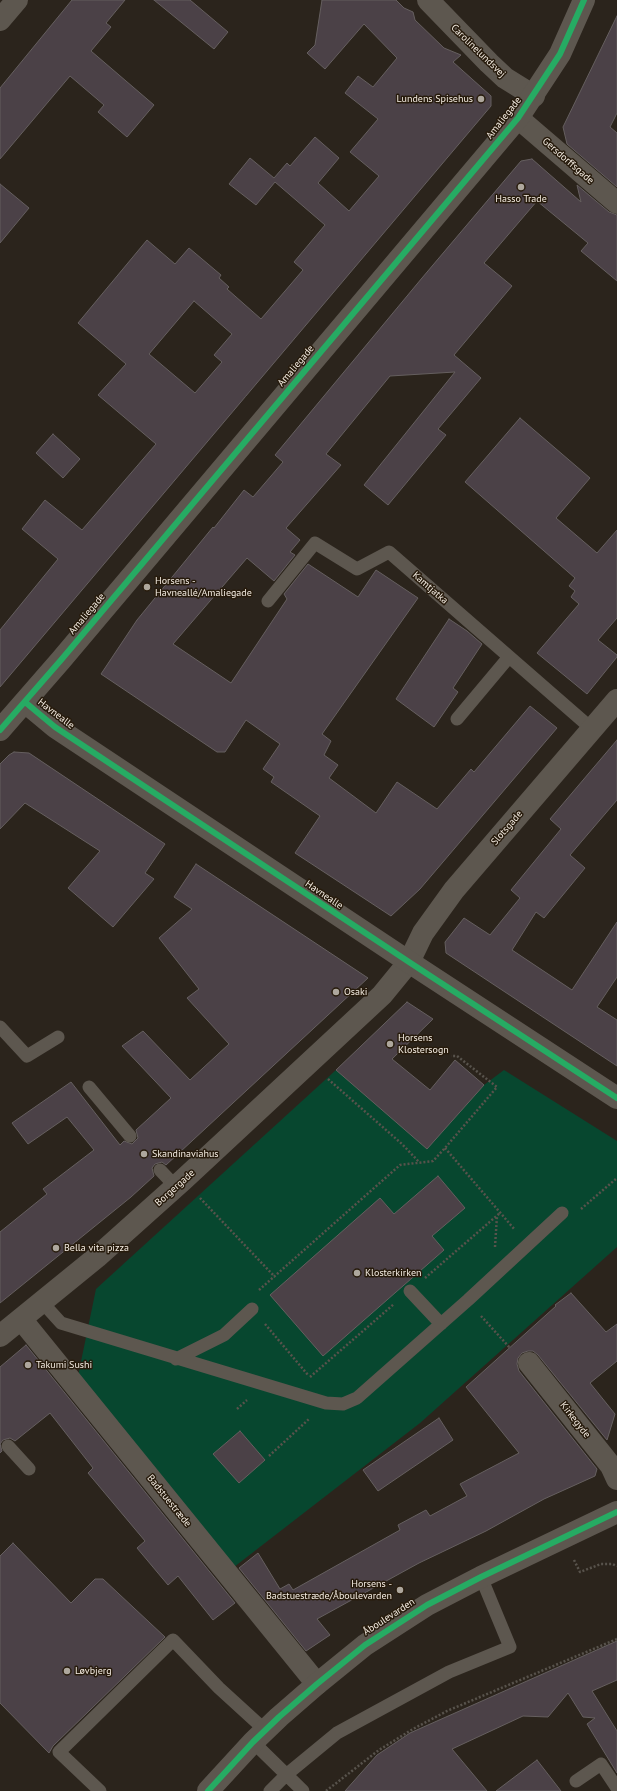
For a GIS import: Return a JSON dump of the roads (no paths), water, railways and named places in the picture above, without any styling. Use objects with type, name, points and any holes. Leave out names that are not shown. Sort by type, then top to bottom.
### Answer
[{"type":"street","points":[[0,20],[17,0]]},
{"type":"street","name":"Carolinelundsvej","points":[[428,0],[505,78],[534,96]]},
{"type":"street","name":"Amaliegade","points":[[0,730],[518,118],[534,96],[560,54],[584,0]]},
{"type":"street","name":"Gersdorffsgade","points":[[518,118],[617,203]]},
{"type":"street","name":"Slotsgade","points":[[409,962],[423,933],[454,890],[617,700]]},
{"type":"street","name":"Havnealle","points":[[25,702],[55,727],[617,1098]]},
{"type":"street","name":"Borgergade","points":[[0,1336],[97,1257],[179,1184],[382,995],[409,962]]},
{"type":"street","name":"Badstuestræde","points":[[21,1319],[317,1684]]},
{"type":"street","name":"Kirkegyde","points":[[529,1362],[612,1466],[617,1479]]},
{"type":"street","name":"Åboulevarden","points":[[208,1791],[259,1736],[317,1684],[365,1645],[427,1605],[481,1577],[617,1512]]},
{"type":"lane","name":"Kamtjatka","points":[[268,601],[315,543],[357,569],[389,552],[592,729]]},
{"type":"lane","points":[[457,719],[509,657]]},
{"type":"lane","points":[[0,1027],[27,1056],[58,1037]]},
{"type":"lane","points":[[89,1087],[130,1136]]},
{"type":"lane","points":[[160,1170],[179,1184]]},
{"type":"lane","points":[[42,1302],[61,1324],[326,1403],[343,1404],[357,1398],[468,1300],[562,1213]]},
{"type":"lane","points":[[410,1291],[441,1324]]},
{"type":"lane","points":[[176,1359],[224,1335],[252,1309]]},
{"type":"lane","points":[[8,1446],[29,1469]]},
{"type":"lane","points":[[270,1791],[286,1775],[337,1733],[449,1672],[510,1647],[481,1577]]},
{"type":"lane","points":[[100,1791],[59,1752],[173,1640],[219,1688],[259,1736],[286,1775],[304,1791]]},
{"type":"lane","points":[[576,1781],[601,1764],[617,1788]]},
{"type":"place","name":"Lundens Spisehus","points":[[481,99]]},
{"type":"place","name":"Hasso Trade","points":[[521,187]]},
{"type":"place","name":"Horsens - Havneallé/Amaliegade","points":[[147,587]]},
{"type":"place","name":"Osaki","points":[[336,992]]},
{"type":"place","name":"Horsens Klostersogn","points":[[390,1044]]},
{"type":"place","name":"Skandinaviahus","points":[[144,1154]]},
{"type":"place","name":"Bella vita pizza","points":[[56,1248]]},
{"type":"place","name":"Klosterkirken","points":[[357,1273]]},
{"type":"place","name":"Takumi Sushi","points":[[28,1365]]},
{"type":"place","name":"Horsens - Badstuestræde/Åboulevarden","points":[[400,1590]]},
{"type":"place","name":"Løvbjerg","points":[[67,1671]]}]
